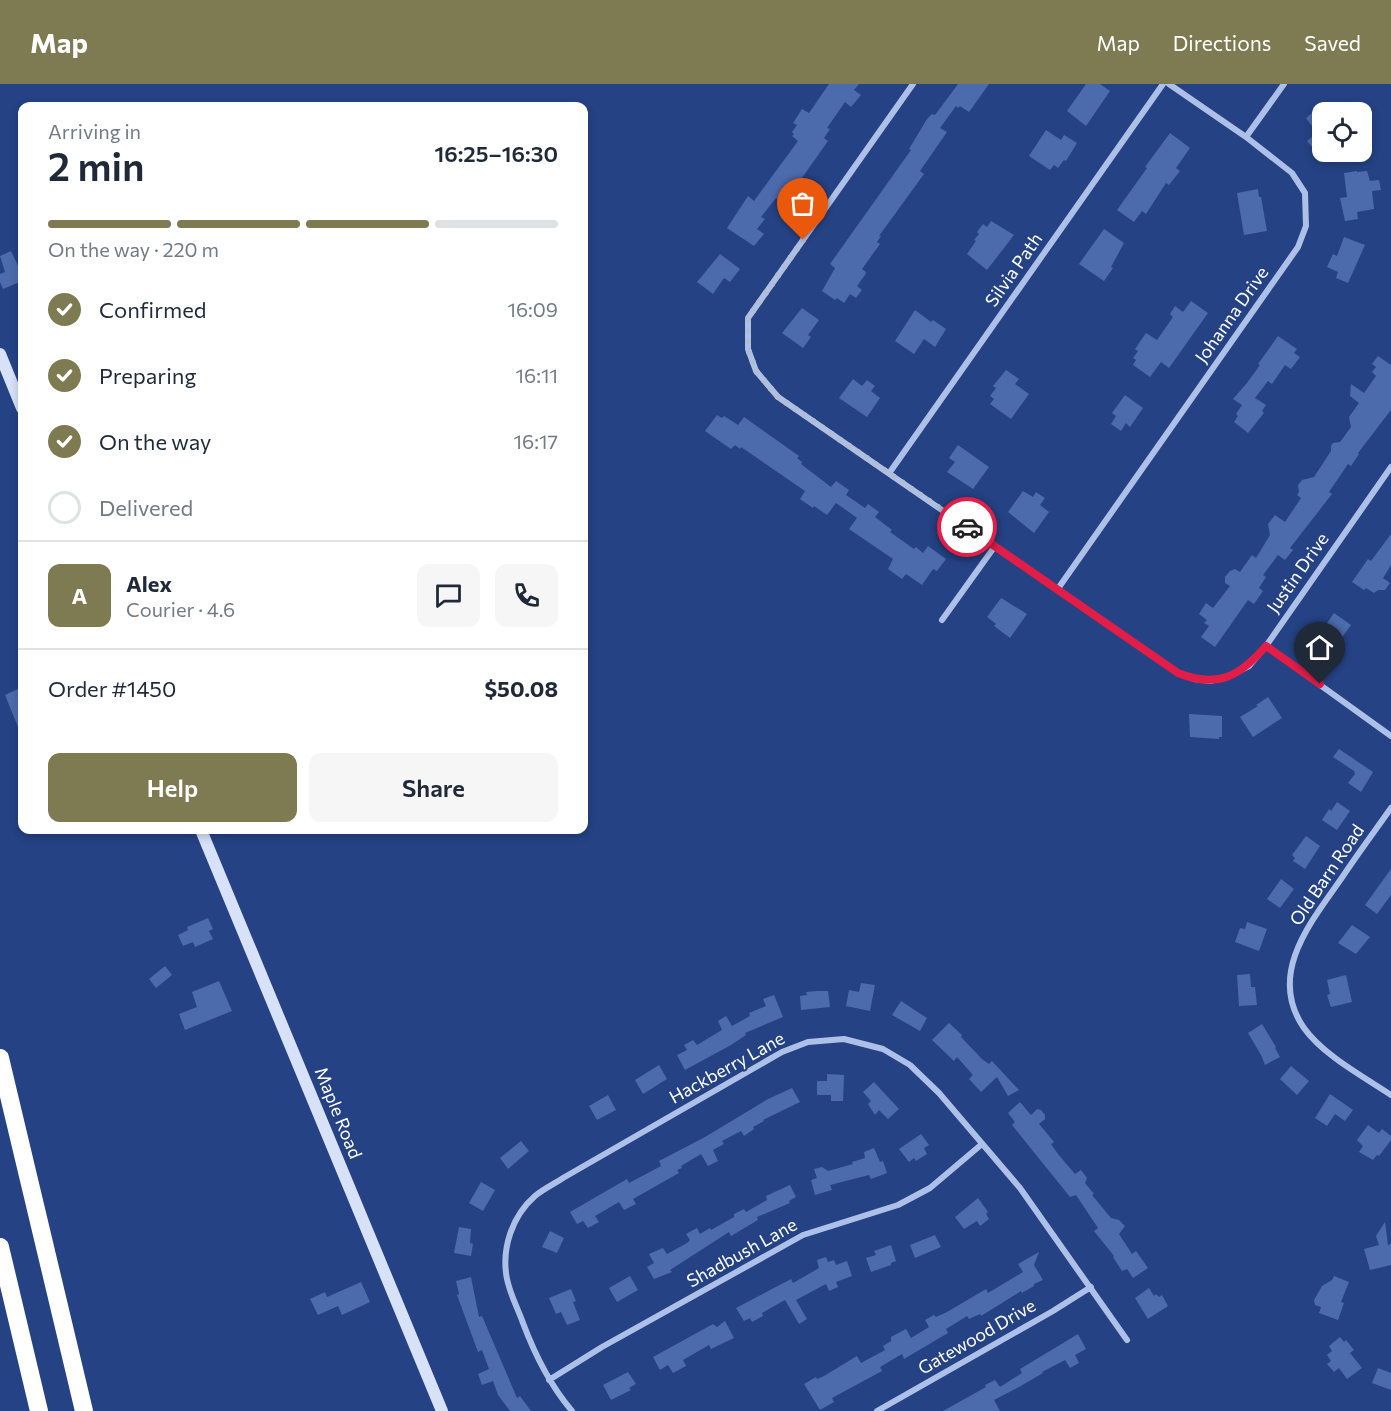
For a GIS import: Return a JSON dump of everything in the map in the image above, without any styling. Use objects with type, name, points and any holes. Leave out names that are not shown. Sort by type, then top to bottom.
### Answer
[{"type":"highway","points":[[0,1058],[84,1411]]},
{"type":"highway","points":[[0,1247],[39,1411]]},
{"type":"street","name":"Justin Drive","points":[[913,84],[748,318],[748,349],[756,371],[778,397],[890,472],[1178,673],[1194,679],[1210,681],[1227,677],[1249,666],[1266,646],[1391,467]]},
{"type":"street","name":"Silvia Path","points":[[890,472],[1163,84]]},
{"type":"street","name":"Johanna Drive","points":[[1057,590],[1298,247],[1306,226],[1305,193],[1292,173],[1246,137],[1169,84]]},
{"type":"street","points":[[1246,137],[1284,84]]},
{"type":"street","points":[[0,354],[18,396]]},
{"type":"street","points":[[942,620],[995,546]]},
{"type":"street","points":[[1266,646],[1391,736]]},
{"type":"street","name":"Old Barn Road","points":[[1391,808],[1310,923],[1294,956],[1290,977],[1291,1000],[1305,1030],[1329,1053],[1391,1095]]},
{"type":"street","name":"Maple Road","points":[[203,834],[442,1411]]},
{"type":"street","name":"Hackberry Lane","points":[[572,1411],[549,1380],[535,1355],[507,1281],[504,1261],[507,1245],[513,1227],[523,1209],[536,1195],[562,1178],[782,1052],[808,1042],[844,1039],[883,1048],[910,1065],[939,1093],[1020,1188],[1127,1340]]},
{"type":"street","name":"Shadbush Lane","points":[[549,1380],[602,1347],[804,1235],[898,1205],[930,1188],[982,1144]]},
{"type":"street","name":"Gatewood Drive","points":[[877,1411],[1091,1287]]},
{"type":"building","points":[[829,84],[859,84],[854,90],[861,95],[851,107],[845,102],[827,128],[830,129],[824,138],[828,141],[797,185],[793,183],[780,201],[776,198],[761,217],[765,219],[757,229],[764,234],[754,246],[727,228],[748,196],[754,201],[798,141],[792,136],[797,125],[793,123],[802,109],[809,113]]},
{"type":"building","points":[[958,84],[989,84],[969,112],[956,106],[940,128],[947,132],[920,171],[924,174],[879,236],[881,236],[877,242],[880,244],[862,269],[866,272],[857,286],[862,290],[856,298],[850,294],[844,303],[837,298],[835,300],[822,291],[835,268],[830,264],[911,150],[909,149],[927,119],[932,114],[935,115]]},
{"type":"building","points":[[1086,84],[1100,84],[1110,91],[1086,126],[1067,111]]},
{"type":"building","points":[[1312,113],[1312,126],[1306,118]]},
{"type":"building","points":[[1046,130],[1061,140],[1064,135],[1077,143],[1066,161],[1064,160],[1058,168],[1054,165],[1050,170],[1029,156]]},
{"type":"building","points":[[1170,133],[1190,148],[1176,168],[1180,171],[1169,185],[1166,183],[1146,214],[1142,211],[1134,222],[1117,210]]},
{"type":"building","points":[[1312,137],[1312,147],[1307,141]]},
{"type":"building","points":[[1367,171],[1370,181],[1379,180],[1381,190],[1372,191],[1374,209],[1357,212],[1358,219],[1345,221],[1340,198],[1347,197],[1344,173]]},
{"type":"building","points":[[1258,189],[1267,231],[1244,235],[1237,193]]},
{"type":"building","points":[[991,221],[1014,235],[987,270],[967,254],[976,241],[974,240],[979,234],[977,232],[983,224],[987,227]]},
{"type":"building","points":[[1104,229],[1124,243],[1111,267],[1113,268],[1104,281],[1079,264]]},
{"type":"building","points":[[1344,237],[1365,245],[1348,283],[1336,278],[1338,272],[1327,267],[1333,254],[1337,256]]},
{"type":"building","points":[[11,251],[18,266],[18,283],[3,289],[0,274],[5,272],[0,256]]},
{"type":"building","points":[[720,254],[740,269],[730,282],[724,278],[713,294],[697,282]]},
{"type":"building","points":[[1191,301],[1208,313],[1169,368],[1161,362],[1150,377],[1133,365],[1136,360],[1133,358],[1138,351],[1135,349],[1146,333],[1157,340],[1173,317],[1170,314],[1175,306],[1183,312]]},
{"type":"building","points":[[802,308],[819,320],[808,335],[811,337],[803,348],[782,333]]},
{"type":"building","points":[[915,310],[931,322],[933,320],[946,329],[935,347],[924,339],[914,354],[895,341]]},
{"type":"building","points":[[1278,336],[1297,349],[1294,353],[1300,357],[1291,369],[1285,365],[1272,384],[1268,381],[1255,398],[1266,405],[1262,411],[1264,413],[1248,433],[1234,422],[1242,405],[1233,399],[1260,365],[1258,364]]},
{"type":"building","points":[[1378,356],[1391,365],[1391,410],[1358,453],[1351,466],[1348,464],[1329,492],[1332,494],[1290,548],[1293,550],[1285,560],[1278,555],[1263,575],[1266,577],[1259,588],[1263,591],[1254,604],[1248,600],[1215,647],[1201,637],[1209,626],[1204,623],[1207,620],[1199,614],[1206,603],[1213,608],[1230,586],[1225,583],[1225,577],[1230,571],[1235,569],[1240,572],[1252,555],[1256,558],[1270,535],[1268,524],[1275,515],[1285,522],[1301,498],[1297,495],[1298,485],[1302,480],[1314,477],[1331,451],[1333,443],[1340,442],[1351,427],[1349,417],[1359,403],[1350,396],[1351,384],[1364,393],[1376,376],[1372,372],[1376,367],[1372,364]]},
{"type":"building","points":[[1006,370],[1019,379],[1015,384],[1029,394],[1011,419],[990,404],[994,399],[990,396],[996,388],[993,386]]},
{"type":"building","points":[[853,379],[862,386],[867,380],[875,386],[871,391],[880,398],[867,417],[839,398]]},
{"type":"building","points":[[1125,395],[1143,408],[1130,427],[1126,423],[1121,431],[1111,424],[1116,416],[1112,413]]},
{"type":"building","points":[[717,415],[722,418],[724,416],[738,425],[744,417],[799,456],[797,458],[802,462],[801,464],[831,487],[836,481],[849,490],[846,495],[865,508],[868,504],[879,512],[875,517],[892,530],[890,532],[914,549],[916,547],[923,553],[928,546],[946,559],[937,571],[933,569],[922,585],[906,574],[902,579],[888,569],[893,559],[849,529],[857,518],[836,503],[827,515],[814,506],[813,508],[800,499],[805,491],[741,447],[740,449],[735,445],[731,449],[705,431]]},
{"type":"building","points":[[958,445],[989,467],[973,489],[947,472],[955,462],[949,458]]},
{"type":"building","points":[[1023,491],[1033,497],[1036,492],[1045,498],[1040,505],[1049,512],[1034,533],[1008,512]]},
{"type":"building","points":[[1391,534],[1391,565],[1383,578],[1390,583],[1385,590],[1378,590],[1374,593],[1366,588],[1364,590],[1352,582],[1368,559],[1371,561]]},
{"type":"building","points":[[1001,598],[1027,614],[1010,638],[994,626],[996,624],[987,617]]},
{"type":"building","points":[[1334,613],[1351,625],[1332,651],[1313,638],[1320,627],[1323,629]]},
{"type":"building","points":[[18,689],[18,727],[5,695]]},
{"type":"building","points":[[1268,697],[1282,718],[1253,737],[1240,717]]},
{"type":"building","points":[[1189,714],[1222,716],[1222,737],[1219,739],[1190,737]]},
{"type":"building","points":[[1339,749],[1373,772],[1361,792],[1348,783],[1355,774],[1354,771],[1333,757]]},
{"type":"building","points":[[1337,802],[1350,811],[1337,830],[1322,820]]},
{"type":"building","points":[[1306,836],[1320,846],[1305,869],[1293,861],[1295,858],[1292,855]]},
{"type":"building","points":[[1391,869],[1391,895],[1377,914],[1365,905]]},
{"type":"building","points":[[1281,879],[1294,889],[1280,908],[1267,899]]},
{"type":"building","points":[[208,918],[213,929],[209,931],[213,939],[195,947],[193,942],[183,946],[178,935],[188,930],[187,927]]},
{"type":"building","points":[[1247,922],[1267,929],[1259,951],[1235,942],[1240,928],[1245,929]]},
{"type":"building","points":[[1352,925],[1370,937],[1356,954],[1338,943]]},
{"type":"building","points":[[165,966],[172,975],[156,988],[149,979]]},
{"type":"building","points":[[1250,974],[1251,987],[1255,987],[1257,1005],[1239,1006],[1237,975]]},
{"type":"building","points":[[1346,975],[1352,1002],[1331,1007],[1327,995],[1330,994],[1327,980]]},
{"type":"building","points":[[219,981],[232,1011],[185,1030],[179,1014],[197,1007],[192,992]]},
{"type":"building","points":[[861,983],[875,985],[870,1011],[846,1006],[849,990],[859,992]]},
{"type":"building","points":[[828,991],[830,1007],[801,1010],[800,996],[807,995],[806,992]]},
{"type":"building","points":[[774,995],[783,1017],[745,1033],[746,1035],[731,1045],[685,1070],[677,1055],[687,1050],[684,1045],[693,1040],[697,1045],[722,1030],[718,1021],[726,1016],[732,1026],[750,1016],[749,1013],[766,1006],[763,999]]},
{"type":"building","points":[[901,1001],[927,1018],[920,1031],[892,1015]]},
{"type":"building","points":[[949,1023],[982,1059],[989,1064],[992,1061],[1019,1090],[1008,1096],[997,1077],[981,1092],[969,1079],[973,1075],[957,1057],[954,1061],[932,1040]]},
{"type":"building","points":[[1262,1024],[1280,1057],[1265,1065],[1248,1033]]},
{"type":"building","points":[[659,1065],[667,1079],[643,1094],[635,1080]]},
{"type":"building","points":[[1291,1066],[1309,1081],[1297,1095],[1280,1079]]},
{"type":"building","points":[[827,1074],[844,1075],[843,1101],[831,1101],[831,1095],[817,1095],[817,1081],[827,1081]]},
{"type":"building","points":[[874,1082],[899,1109],[888,1119],[879,1110],[875,1115],[868,1104],[871,1101],[863,1092]]},
{"type":"building","points":[[792,1088],[800,1102],[763,1120],[744,1136],[741,1131],[722,1141],[724,1144],[713,1150],[718,1161],[708,1166],[701,1154],[681,1166],[682,1168],[677,1170],[679,1173],[633,1199],[636,1204],[624,1210],[619,1202],[595,1216],[599,1222],[588,1228],[583,1221],[577,1224],[570,1212],[627,1179],[629,1183],[661,1166],[659,1161],[705,1137],[768,1099]]},
{"type":"building","points":[[1330,1094],[1353,1110],[1345,1121],[1335,1114],[1327,1126],[1315,1118]]},
{"type":"building","points":[[608,1095],[616,1110],[597,1120],[589,1106]]},
{"type":"building","points":[[1020,1102],[1031,1115],[1037,1109],[1045,1115],[1045,1119],[1039,1124],[1054,1142],[1051,1144],[1075,1174],[1081,1170],[1087,1178],[1085,1183],[1094,1194],[1092,1195],[1111,1218],[1119,1220],[1125,1226],[1119,1234],[1132,1254],[1136,1251],[1148,1268],[1133,1278],[1127,1269],[1122,1271],[1114,1256],[1094,1231],[1098,1228],[1076,1195],[1070,1197],[1012,1125],[1015,1122],[1008,1113]]},
{"type":"building","points":[[1368,1125],[1379,1133],[1382,1129],[1391,1136],[1391,1140],[1379,1156],[1377,1155],[1373,1160],[1359,1152],[1363,1146],[1357,1140]]},
{"type":"building","points":[[921,1134],[929,1145],[924,1148],[927,1154],[916,1161],[914,1158],[909,1162],[899,1149]]},
{"type":"building","points":[[521,1141],[529,1151],[508,1169],[500,1158]]},
{"type":"building","points":[[874,1148],[880,1162],[883,1161],[887,1173],[871,1179],[869,1175],[830,1185],[832,1190],[815,1195],[811,1180],[817,1178],[814,1169],[822,1167],[828,1171],[853,1164],[852,1162],[865,1158],[864,1152]]},
{"type":"building","points":[[481,1182],[495,1190],[483,1211],[469,1203]]},
{"type":"building","points":[[790,1185],[796,1197],[789,1201],[790,1203],[757,1217],[758,1220],[731,1236],[729,1232],[670,1270],[672,1272],[654,1279],[647,1267],[654,1263],[649,1254],[663,1248],[667,1254],[690,1240],[686,1234],[697,1228],[700,1234],[710,1228],[711,1230],[734,1217],[734,1214],[744,1209],[746,1212],[767,1200],[766,1196]]},
{"type":"building","points":[[978,1198],[988,1212],[986,1214],[989,1219],[980,1226],[977,1221],[964,1229],[955,1217]]},
{"type":"building","points":[[1385,1222],[1388,1245],[1391,1244],[1391,1265],[1370,1270],[1364,1249],[1379,1245],[1376,1236]]},
{"type":"building","points":[[459,1227],[471,1229],[470,1243],[473,1244],[471,1256],[454,1253]]},
{"type":"building","points":[[550,1231],[564,1238],[557,1253],[542,1247]]},
{"type":"building","points":[[935,1235],[941,1247],[915,1258],[910,1245]]},
{"type":"building","points":[[891,1245],[896,1261],[871,1272],[866,1258],[876,1255],[874,1251]]},
{"type":"building","points":[[1039,1252],[1034,1265],[1043,1280],[981,1316],[980,1314],[969,1319],[967,1316],[946,1329],[948,1333],[904,1359],[902,1354],[880,1367],[882,1371],[832,1398],[834,1402],[820,1410],[804,1384],[816,1377],[817,1379],[824,1376],[857,1356],[861,1363],[885,1350],[883,1346],[891,1341],[891,1337],[906,1329],[911,1338],[929,1327],[925,1320],[947,1312],[986,1289],[988,1293],[1023,1272],[1018,1264]]},
{"type":"building","points":[[826,1257],[828,1262],[834,1260],[836,1265],[847,1261],[852,1276],[836,1282],[838,1287],[829,1291],[826,1284],[796,1300],[807,1319],[799,1324],[785,1300],[762,1313],[763,1316],[752,1322],[750,1318],[744,1321],[736,1308],[791,1279],[793,1283],[819,1268],[817,1260]]},
{"type":"building","points":[[630,1276],[638,1290],[617,1302],[609,1288]]},
{"type":"building","points":[[1334,1276],[1349,1282],[1341,1302],[1344,1303],[1338,1320],[1319,1313],[1321,1307],[1315,1305],[1314,1300],[1322,1286]]},
{"type":"building","points":[[471,1277],[479,1317],[482,1316],[517,1398],[520,1396],[531,1411],[510,1411],[498,1395],[493,1381],[482,1385],[478,1374],[489,1369],[482,1350],[478,1352],[457,1295],[459,1294],[456,1281]]},
{"type":"building","points":[[361,1282],[370,1302],[342,1315],[338,1306],[318,1315],[310,1299],[325,1292],[327,1297]]},
{"type":"building","points":[[1149,1288],[1154,1296],[1162,1295],[1168,1306],[1148,1319],[1135,1298]]},
{"type":"building","points":[[571,1289],[580,1320],[567,1325],[561,1312],[556,1314],[549,1298]]},
{"type":"building","points":[[725,1321],[734,1338],[711,1349],[709,1345],[683,1360],[686,1366],[673,1373],[668,1365],[660,1370],[653,1357],[713,1324],[717,1327]]},
{"type":"building","points":[[1078,1334],[1086,1349],[1075,1355],[1079,1363],[1070,1368],[1065,1360],[994,1400],[1000,1411],[943,1411],[995,1380],[1000,1387],[1022,1373],[1020,1369]]},
{"type":"building","points":[[1340,1337],[1344,1342],[1346,1340],[1354,1350],[1350,1353],[1362,1368],[1347,1379],[1339,1368],[1334,1372],[1327,1364],[1331,1361],[1327,1355],[1332,1351],[1329,1346]]},
{"type":"building","points":[[1378,1368],[1391,1373],[1391,1390],[1372,1383]]},
{"type":"building","points":[[628,1372],[636,1384],[629,1388],[631,1390],[611,1400],[603,1385]]},
{"type":"way so far","points":[[803,240],[748,318],[748,349],[756,371],[778,397],[967,527]]},
{"type":"route","points":[[967,527],[1178,673],[1194,679],[1210,681],[1227,677],[1249,666],[1266,646],[1320,684]]}]
